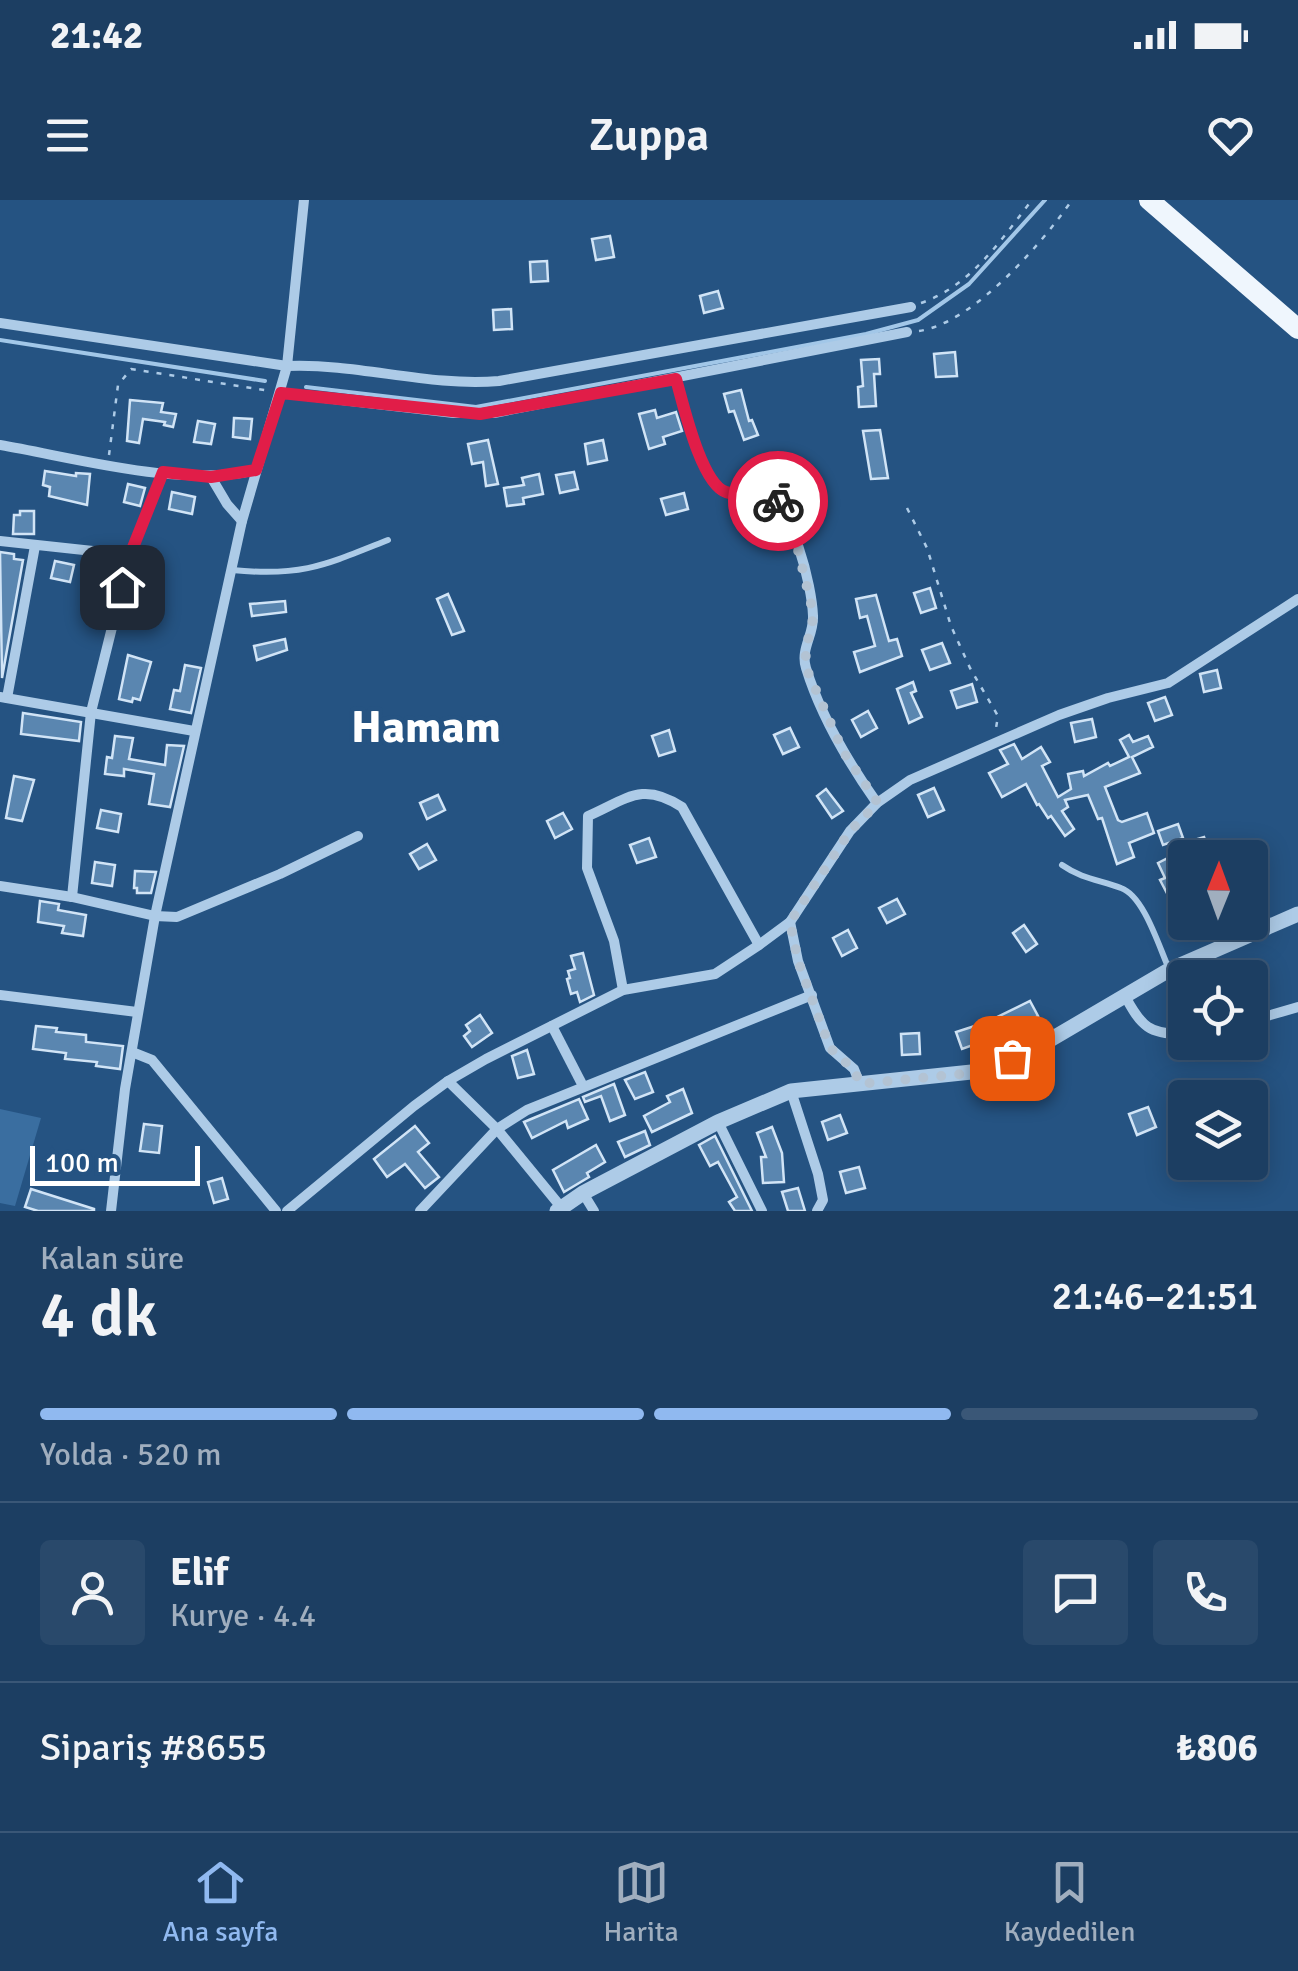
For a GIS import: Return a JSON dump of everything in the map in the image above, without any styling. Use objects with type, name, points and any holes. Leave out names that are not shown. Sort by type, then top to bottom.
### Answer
[{"type":"main road","points":[[1149,200],[1298,329]]},
{"type":"street","points":[[110,1211],[137,1012],[155,916],[242,521],[287,366],[304,200]]},
{"type":"street","points":[[0,323],[287,366],[328,366],[445,382],[498,381],[910,307]]},
{"type":"street","points":[[281,393],[480,414],[907,332]]},
{"type":"street","points":[[676,379],[693,438],[712,482],[730,494],[764,492],[780,505],[802,562],[813,612],[805,648],[807,670],[844,753],[878,803]]},
{"type":"street","points":[[0,445],[211,477],[256,470]]},
{"type":"street","points":[[72,897],[90,712],[130,555],[163,472]]},
{"type":"street","points":[[211,477],[242,521]]},
{"type":"street","points":[[0,541],[130,555]]},
{"type":"street","points":[[36,546],[2,698],[194,731]]},
{"type":"street","points":[[287,1211],[448,1081],[623,990],[715,974],[759,944],[790,922],[850,831],[878,803],[910,780],[1059,715],[1168,683],[1298,599]]},
{"type":"street","points":[[623,990],[614,941],[587,868],[588,816],[645,791],[666,796],[682,807],[759,944]]},
{"type":"street","points":[[0,886],[155,916],[187,914],[358,836]]},
{"type":"street","points":[[1192,960],[1298,914]]},
{"type":"street","points":[[790,922],[798,961],[830,1048],[854,1070],[860,1084]]},
{"type":"street","points":[[448,1081],[497,1129],[559,1209],[718,1122],[790,1091],[981,1072],[1044,1044],[1168,971]]},
{"type":"street","points":[[0,995],[137,1012]]},
{"type":"street","points":[[420,1211],[497,1129],[527,1110],[812,995]]},
{"type":"street","points":[[1125,996],[1144,1026],[1168,1033]]},
{"type":"street","points":[[1268,1016],[1298,1007]]},
{"type":"street","points":[[552,1026],[583,1086]]},
{"type":"street","points":[[132,1052],[152,1060],[276,1211]]},
{"type":"street","points":[[790,1091],[818,1174],[823,1200],[817,1211]]},
{"type":"street","points":[[718,1122],[762,1211]]},
{"type":"street","points":[[583,1193],[594,1211]]},
{"type":"lane","points":[[231,570],[276,574],[305,571],[388,540]]},
{"type":"lane","points":[[1062,865],[1086,879],[1117,886],[1135,897],[1168,968]]},
{"type":"path","points":[[910,307],[952,290],[970,275],[1032,200]]},
{"type":"path","points":[[907,332],[930,329],[968,312],[1025,256],[1072,200]]},
{"type":"path","points":[[108,463],[118,386],[131,369],[281,393]]},
{"type":"path","points":[[907,508],[928,548],[951,626],[998,716],[988,748]]},
{"type":"shaded area","points":[[0,1109],[41,1118],[15,1206],[0,1203]]},
{"type":"building","points":[[610,236],[614,257],[596,260],[592,239]]},
{"type":"building","points":[[547,261],[548,281],[531,282],[530,262]]},
{"type":"building","points":[[718,291],[723,308],[704,313],[700,296]]},
{"type":"building","points":[[511,309],[512,329],[494,330],[493,310]]},
{"type":"building","points":[[955,352],[957,376],[936,377],[934,354]]},
{"type":"building","points":[[879,359],[880,374],[874,374],[876,406],[859,407],[858,387],[863,386],[861,360]]},
{"type":"building","points":[[741,390],[749,421],[752,420],[758,435],[744,440],[724,394]]},
{"type":"building","points":[[130,400],[163,403],[161,412],[176,414],[173,427],[143,419],[139,443],[127,441]]},
{"type":"building","points":[[655,410],[657,418],[676,412],[682,431],[663,437],[665,444],[649,449],[639,414]]},
{"type":"building","points":[[234,418],[252,419],[250,439],[233,437]]},
{"type":"building","points":[[198,421],[215,424],[211,444],[194,442]]},
{"type":"building","points":[[880,430],[888,478],[871,479],[863,431]]},
{"type":"building","points":[[488,440],[498,484],[486,486],[483,462],[472,464],[468,444]]},
{"type":"building","points":[[603,440],[607,460],[588,464],[585,444]]},
{"type":"building","points":[[45,471],[90,474],[87,505],[49,496],[50,487],[43,485]]},
{"type":"building","points":[[574,472],[578,489],[560,493],[556,475]]},
{"type":"building","points":[[539,474],[543,494],[523,498],[524,504],[507,506],[504,488],[524,485],[522,478]]},
{"type":"building","points":[[128,484],[145,488],[140,506],[124,502]]},
{"type":"building","points":[[172,492],[195,497],[192,514],[169,509]]},
{"type":"building","points":[[684,493],[688,509],[666,515],[661,499]]},
{"type":"building","points":[[20,511],[34,511],[34,534],[13,534],[14,515],[20,515]]},
{"type":"building","points":[[0,552],[23,560],[2,678]]},
{"type":"building","points":[[55,561],[74,565],[70,582],[51,578]]},
{"type":"building","points":[[92,565],[116,572],[113,587],[90,584]]},
{"type":"building","points":[[930,588],[936,608],[921,613],[914,593]]},
{"type":"building","points":[[448,594],[464,631],[452,635],[437,599]]},
{"type":"building","points":[[876,595],[889,641],[897,639],[902,656],[860,672],[854,652],[875,646],[867,616],[860,618],[856,599]]},
{"type":"building","points":[[285,601],[286,612],[252,616],[250,604]]},
{"type":"building","points":[[285,639],[287,650],[257,660],[254,646]]},
{"type":"building","points":[[942,643],[950,663],[930,670],[922,650]]},
{"type":"building","points":[[128,655],[151,662],[140,700],[133,698],[132,702],[119,699]]},
{"type":"building","points":[[185,665],[201,668],[191,713],[170,709],[174,690],[180,691]]},
{"type":"building","points":[[1217,670],[1221,688],[1204,692],[1200,674]]},
{"type":"building","points":[[913,682],[916,691],[911,693],[922,717],[909,723],[897,689]]},
{"type":"building","points":[[972,684],[977,702],[957,708],[951,691]]},
{"type":"building","points":[[1165,697],[1172,715],[1155,721],[1148,703]]},
{"type":"building","points":[[868,711],[877,728],[861,737],[852,720]]},
{"type":"building","points":[[23,713],[81,722],[79,741],[21,734]]},
{"type":"building","points":[[1092,719],[1096,737],[1075,742],[1071,723]]},
{"type":"building","points":[[790,728],[799,747],[783,754],[774,735]]},
{"type":"building","points":[[669,730],[675,751],[659,756],[652,736]]},
{"type":"building","points":[[1129,735],[1133,742],[1148,736],[1153,747],[1132,757],[1140,773],[1105,787],[1118,820],[1147,813],[1154,833],[1129,843],[1134,857],[1117,864],[1102,818],[1098,819],[1088,795],[1065,800],[1068,807],[1062,811],[1074,829],[1065,836],[1051,816],[1048,818],[1037,805],[1026,784],[1002,797],[989,773],[1008,764],[1000,750],[1014,744],[1022,759],[1041,747],[1050,762],[1042,766],[1058,797],[1071,789],[1068,774],[1083,771],[1084,776],[1129,757],[1120,740]]},
{"type":"building","points":[[115,736],[133,738],[129,759],[165,765],[167,745],[184,746],[170,807],[149,804],[154,774],[124,769],[124,776],[105,774]]},
{"type":"building","points":[[14,776],[34,780],[22,821],[6,818]]},
{"type":"building","points":[[934,788],[944,810],[928,817],[918,795]]},
{"type":"building","points":[[826,789],[843,811],[832,818],[817,796]]},
{"type":"building","points":[[438,795],[445,810],[427,819],[420,803]]},
{"type":"building","points":[[101,810],[121,814],[118,832],[97,828]]},
{"type":"building","points":[[563,813],[572,829],[555,838],[547,821]]},
{"type":"building","points":[[1178,824],[1183,838],[1168,840],[1163,845],[1158,831]]},
{"type":"building","points":[[649,838],[656,857],[637,863],[630,845]]},
{"type":"building","points":[[427,844],[436,860],[419,869],[410,854]]},
{"type":"building","points":[[1168,858],[1168,895],[1160,880],[1165,878],[1158,863]]},
{"type":"building","points":[[95,862],[115,865],[112,886],[92,883]]},
{"type":"building","points":[[135,871],[156,872],[151,893],[137,893]]},
{"type":"building","points":[[897,899],[905,914],[887,923],[879,908]]},
{"type":"building","points":[[40,901],[59,904],[58,910],[86,915],[83,936],[62,933],[64,926],[38,922]]},
{"type":"building","points":[[1024,925],[1037,944],[1026,952],[1013,933]]},
{"type":"building","points":[[848,930],[857,948],[842,956],[833,938]]},
{"type":"building","points":[[583,953],[594,995],[580,1002],[577,992],[571,994],[567,979],[568,971],[575,969],[571,956]]},
{"type":"building","points":[[1030,1001],[1038,1016],[1010,1030],[1007,1024],[985,1035],[987,1040],[962,1049],[956,1032]]},
{"type":"building","points":[[480,1015],[492,1033],[472,1047],[464,1036],[470,1031],[466,1025]]},
{"type":"building","points":[[36,1026],[86,1035],[86,1042],[123,1046],[120,1069],[65,1059],[66,1053],[33,1049]]},
{"type":"building","points":[[919,1033],[920,1054],[902,1055],[901,1034]]},
{"type":"building","points":[[527,1050],[534,1074],[518,1078],[512,1056]]},
{"type":"building","points":[[645,1072],[653,1092],[635,1099],[625,1080]]},
{"type":"building","points":[[614,1084],[625,1115],[610,1121],[601,1096],[585,1102],[583,1097]]},
{"type":"building","points":[[683,1089],[692,1113],[652,1132],[644,1116],[670,1102],[667,1096]]},
{"type":"building","points":[[579,1099],[588,1119],[568,1128],[566,1121],[532,1138],[524,1122]]},
{"type":"building","points":[[1148,1107],[1156,1127],[1137,1135],[1129,1114]]},
{"type":"building","points":[[840,1115],[847,1133],[828,1140],[822,1122]]},
{"type":"building","points":[[144,1124],[162,1126],[159,1153],[140,1151]]},
{"type":"building","points":[[415,1126],[429,1143],[418,1152],[439,1177],[425,1188],[405,1164],[387,1177],[374,1159]]},
{"type":"building","points":[[772,1127],[782,1153],[784,1182],[763,1183],[761,1157],[766,1157],[757,1133]]},
{"type":"building","points":[[645,1131],[650,1145],[625,1157],[618,1142]]},
{"type":"building","points":[[715,1136],[752,1211],[735,1211],[729,1202],[737,1197],[718,1162],[710,1166],[699,1145]]},
{"type":"building","points":[[596,1145],[605,1162],[564,1192],[553,1170]]},
{"type":"building","points":[[859,1167],[865,1188],[846,1193],[840,1172]]},
{"type":"building","points":[[222,1178],[228,1199],[214,1203],[208,1182]]},
{"type":"building","points":[[798,1188],[805,1211],[788,1211],[782,1192]]},
{"type":"building","points":[[31,1189],[94,1211],[38,1211],[25,1207]]},
{"type":"waterway","points":[[306,387],[476,407],[866,334],[918,320],[969,284],[1045,200]]},
{"type":"waterway","points":[[0,340],[265,381]]},
{"type":"way so far","points":[[778,501],[796,542],[813,612],[805,648],[807,670],[844,753],[878,803],[850,831],[790,922],[798,961],[830,1048],[854,1070],[860,1084],[981,1072],[1012,1058]]},
{"type":"district","name":"Hamam","points":[[426,726]]},
{"type":"route","points":[[122,587],[130,555],[163,472],[211,477],[256,470],[281,393],[480,414],[676,379],[693,438],[712,482],[730,494],[764,492],[778,501]]}]
